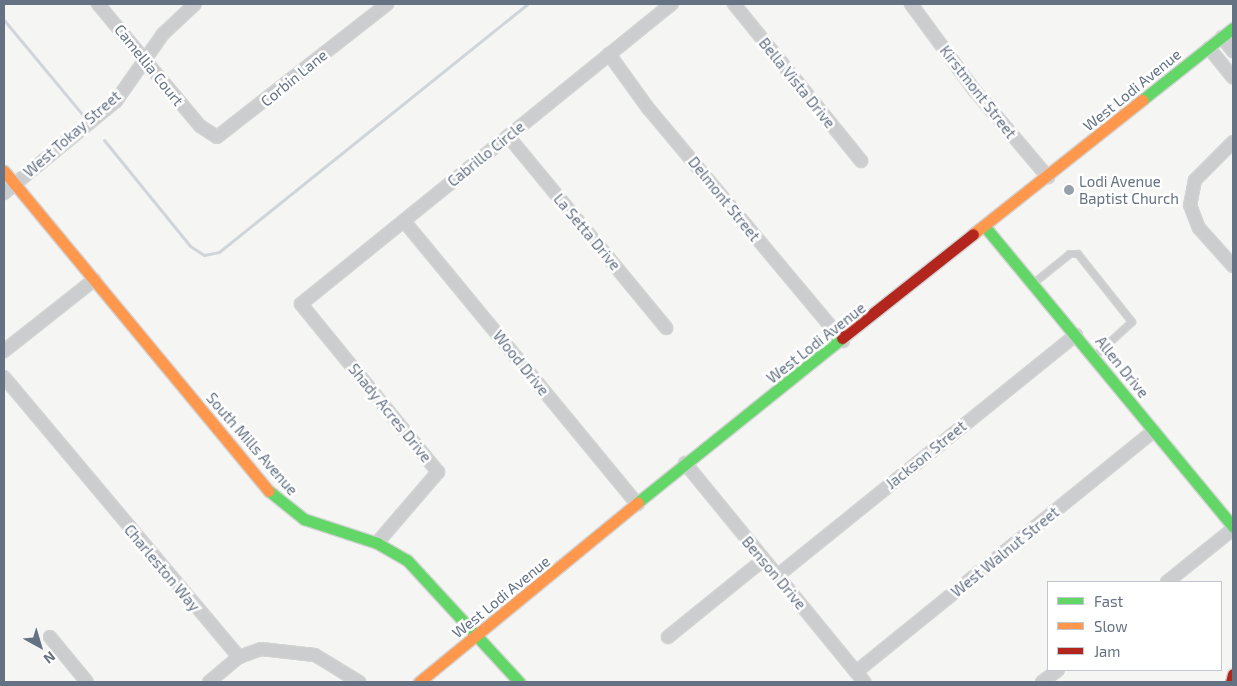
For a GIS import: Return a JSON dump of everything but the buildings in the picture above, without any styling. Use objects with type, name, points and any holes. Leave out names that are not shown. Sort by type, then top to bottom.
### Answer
[{"type":"street","name":"Camellia Court","points":[[98,4],[146,59],[200,126]]},
{"type":"street","name":"West Tokay Street","points":[[4,193],[116,101],[163,34],[195,4]]},
{"type":"street","name":"Corbin Lane","points":[[200,126],[208,134],[224,134],[387,4]]},
{"type":"street","name":"Cabrillo Circle","points":[[300,304],[672,4]]},
{"type":"street","name":"Bella Vista Drive","points":[[734,4],[861,161]]},
{"type":"street","name":"Kirstmont Street","points":[[911,4],[975,92],[1048,177]]},
{"type":"street","name":"West Lodi Avenue","points":[[419,682],[685,463],[986,228],[1233,28]]},
{"type":"street","points":[[1222,37],[1233,51]]},
{"type":"street","points":[[1209,48],[1233,78]]},
{"type":"street","name":"Delmont Street","points":[[609,54],[648,108],[843,341]]},
{"type":"street","name":"La Setta Drive","points":[[508,136],[666,328]]},
{"type":"street","points":[[1233,142],[1195,180],[1190,205],[1199,228],[1233,266]]},
{"type":"street","name":"South Mills Avenue","points":[[4,171],[282,504],[316,524],[377,543],[415,567],[476,637],[519,682]]},
{"type":"street","name":"Wood Drive","points":[[404,221],[637,504]]},
{"type":"street","name":"Allen Drive","points":[[986,228],[1233,528]]},
{"type":"street","points":[[4,351],[94,280]]},
{"type":"street","name":"Shady Acres Drive","points":[[300,304],[438,472],[377,543]]},
{"type":"street","name":"Jackson Street","points":[[777,576],[1076,335]]},
{"type":"street","name":"Charleston Way","points":[[4,377],[239,657]]},
{"type":"street","name":"West Walnut Street","points":[[860,677],[1154,431]]},
{"type":"street","name":"Benson Drive","points":[[685,463],[860,677]]},
{"type":"street","points":[[1168,581],[1233,528]]},
{"type":"street","points":[[668,637],[763,560]]},
{"type":"street","points":[[50,637],[87,682]]},
{"type":"street","points":[[209,682],[239,657],[261,649],[293,650],[330,663],[359,682]]},
{"type":"street","points":[[1042,682],[1057,671]]},
{"type":"street","points":[[1231,682],[1233,674]]},
{"type":"lane","points":[[1033,284],[1070,254],[1078,254],[1129,317],[1130,326],[1094,357]]},
{"type":"waterway","points":[[104,140],[190,246],[204,255],[219,252],[527,4]]},
{"type":"waterway","points":[[4,20],[82,114]]},
{"type":"traffic: fast","points":[[1142,100],[1233,28]]},
{"type":"traffic: fast","points":[[986,228],[1233,527]]},
{"type":"traffic: fast","points":[[638,502],[842,338]]},
{"type":"traffic: fast","points":[[269,491],[304,519],[377,543],[407,560],[519,682]]},
{"type":"traffic: slow","points":[[973,234],[1142,100]]},
{"type":"traffic: slow","points":[[4,171],[269,491]]},
{"type":"traffic: slow","points":[[419,682],[638,502]]},
{"type":"traffic: jam","points":[[842,338],[973,234]]},
{"type":"traffic: jam","points":[[1231,682],[1233,674]]},
{"type":"place","name":"Lodi Avenue Baptist Church","points":[[1069,190]]}]
